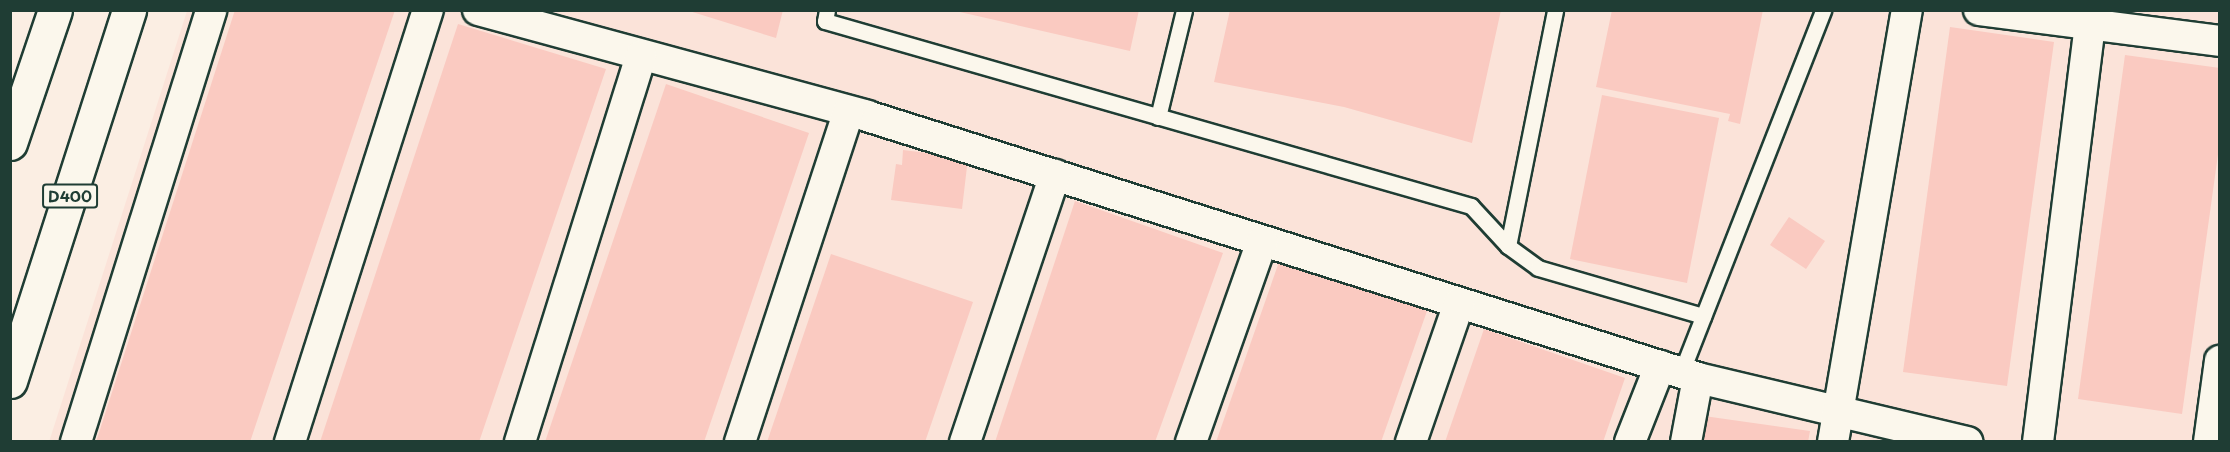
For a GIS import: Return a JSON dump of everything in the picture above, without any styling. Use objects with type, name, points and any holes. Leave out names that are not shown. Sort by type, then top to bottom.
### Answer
[{"type":"highway","points":[[10,111],[41,10]]},
{"type":"highway","points":[[10,143],[55,10]]},
{"type":"highway","name":"D400","points":[[10,381],[129,10]]},
{"type":"street","points":[[76,441],[212,10]]},
{"type":"street","points":[[290,441],[428,10]]},
{"type":"street","points":[[478,10],[849,111],[1680,372],[1967,441]]},
{"type":"street","points":[[1833,441],[1907,10]]},
{"type":"street","points":[[1979,10],[2091,18],[2220,41]]},
{"type":"street","points":[[2038,441],[2091,18]]},
{"type":"street","points":[[520,441],[641,55]]},
{"type":"street","points":[[740,441],[849,111]]},
{"type":"street","points":[[965,441],[1055,175]]},
{"type":"street","points":[[1191,441],[1262,241]]},
{"type":"street","points":[[1411,441],[1459,303]]},
{"type":"street","points":[[2209,441],[2220,361]]},
{"type":"street","points":[[1630,441],[1680,372]]},
{"type":"street","points":[[1680,372],[1686,441]]},
{"type":"lane","points":[[827,10],[825,21],[1471,206],[1508,246],[1538,268],[1703,316]]},
{"type":"lane","points":[[1158,117],[1184,10]]},
{"type":"lane","points":[[1508,246],[1555,10]]},
{"type":"lane","points":[[1680,372],[1823,10]]},
{"type":"shaded area","points":[[187,11],[2219,11],[2219,441],[49,442]]},
{"type":"building","points":[[235,10],[395,10],[250,442],[96,442]]},
{"type":"building","points":[[686,10],[783,10],[776,38]]},
{"type":"building","points":[[951,10],[1139,10],[1130,51]]},
{"type":"building","points":[[1230,10],[1501,10],[1472,143],[1344,107],[1214,82]]},
{"type":"building","points":[[1612,10],[1763,10],[1740,124],[1728,121],[1730,114],[1596,87]]},
{"type":"building","points":[[458,24],[606,69],[479,442],[320,442]]},
{"type":"building","points":[[1950,27],[2054,42],[2007,386],[1903,372]]},
{"type":"building","points":[[2125,55],[2220,68],[2220,140],[2182,414],[2078,399]]},
{"type":"building","points":[[666,84],[809,133],[704,442],[545,442]]},
{"type":"building","points":[[1602,95],[1719,118],[1687,283],[1570,259]]},
{"type":"building","points":[[903,150],[968,158],[962,209],[891,200],[896,164],[902,165]]},
{"type":"building","points":[[1075,201],[1223,253],[1155,442],[995,442]]},
{"type":"building","points":[[1789,217],[1825,241],[1806,269],[1770,245]]},
{"type":"building","points":[[831,254],[973,302],[925,442],[767,442]]},
{"type":"building","points":[[1280,259],[1427,311],[1381,442],[1216,442]]},
{"type":"building","points":[[1484,329],[1625,378],[1603,442],[1445,442]]},
{"type":"building","points":[[1704,416],[1810,431],[1808,442],[1701,442]]}]
